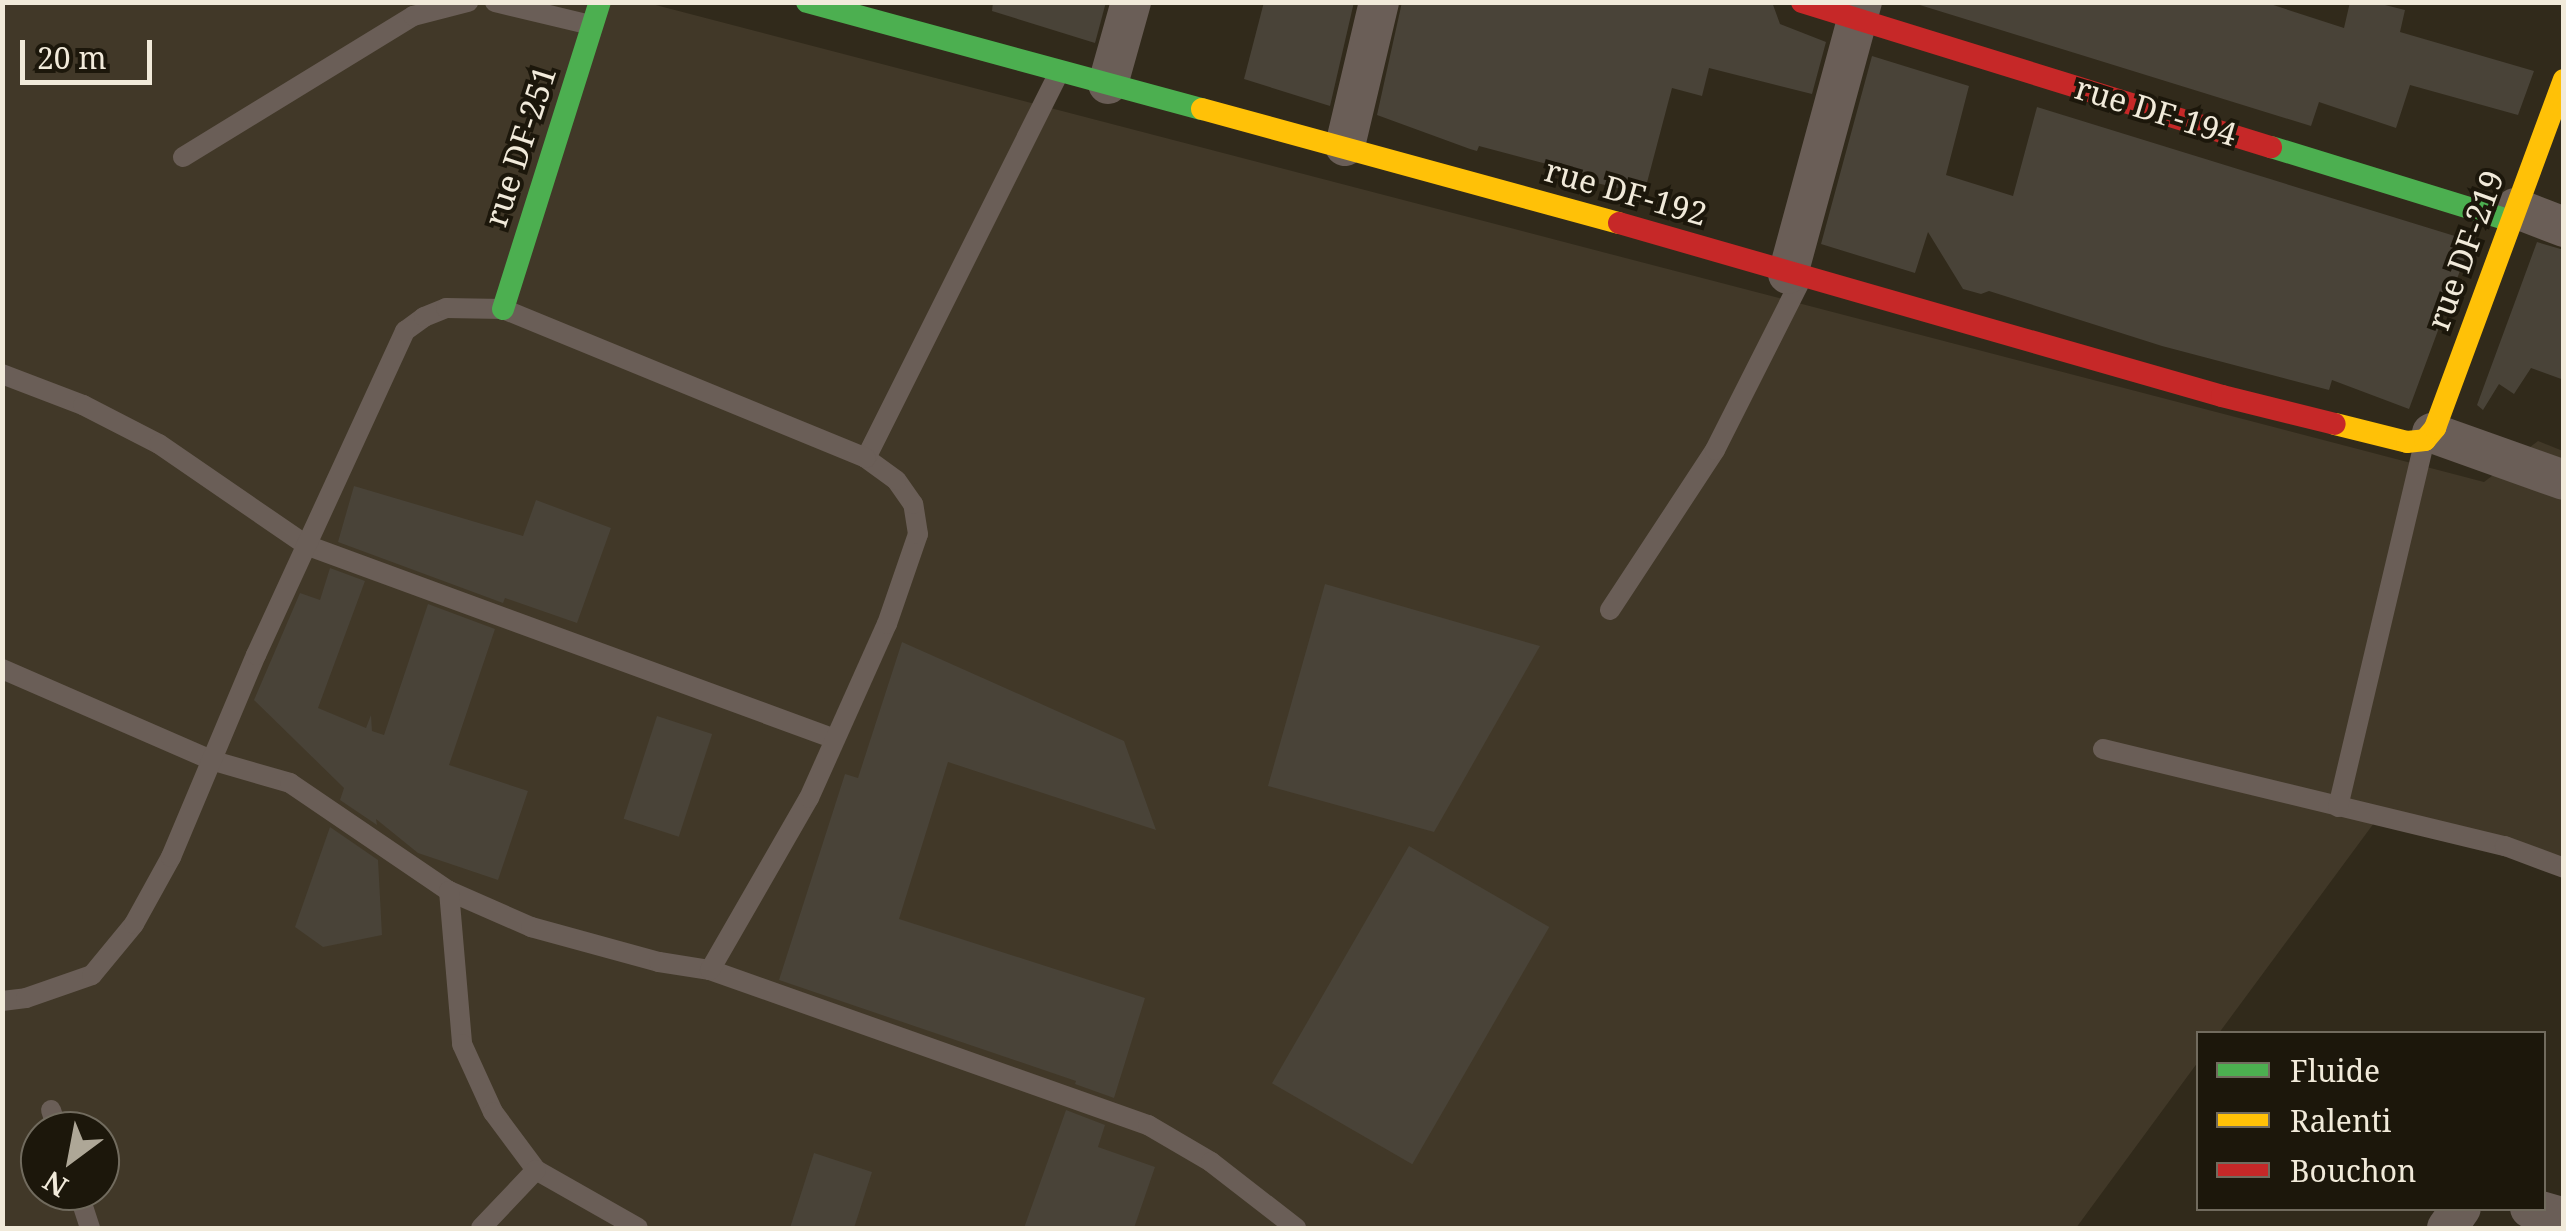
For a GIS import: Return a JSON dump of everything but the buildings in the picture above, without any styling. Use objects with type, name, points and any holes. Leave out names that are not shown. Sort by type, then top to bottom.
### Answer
[{"type":"street","name":"rue DF-251","points":[[503,309],[600,2]]},
{"type":"street","name":"rue DF-192","points":[[808,2],[862,10],[1060,71],[1345,146],[2241,400],[2407,442],[2428,437]]},
{"type":"street","points":[[1108,84],[1131,2]]},
{"type":"street","points":[[1345,146],[1379,2]]},
{"type":"street","name":"rue DF-194","points":[[1802,2],[1860,11],[2564,227]]},
{"type":"street","points":[[1795,276],[1860,11]]},
{"type":"street","name":"rue DF-219","points":[[2428,437],[2564,80]]},
{"type":"street","points":[[2428,437],[2564,480]]},
{"type":"lane","points":[[182,158],[412,16],[468,2]]},
{"type":"lane","points":[[495,2],[593,26]]},
{"type":"lane","points":[[866,458],[1060,71]]},
{"type":"lane","points":[[1610,610],[1715,450],[1795,276]]},
{"type":"lane","points":[[2,1001],[92,975],[134,924],[214,761],[306,545],[405,331],[446,308],[503,309],[866,458],[896,480],[912,504],[918,534],[887,624],[809,798],[710,970]]},
{"type":"lane","points":[[2,374],[82,405],[159,444],[306,545],[835,739]]},
{"type":"lane","points":[[2338,806],[2428,437]]},
{"type":"lane","points":[[2,669],[214,761],[290,783],[450,891],[531,927],[659,962],[710,970],[1148,1125],[1211,1162],[1296,1228]]},
{"type":"lane","points":[[2103,748],[2505,846],[2564,868]]},
{"type":"lane","points":[[450,891],[462,1044],[492,1112],[536,1170],[638,1228]]},
{"type":"lane","points":[[481,1228],[536,1170]]},
{"type":"shaded area","points":[[2,3],[648,3],[2484,482],[2538,441],[2563,451],[2563,868],[2374,823],[2220,1031],[2196,1031],[2196,1065],[2076,1228],[3,1228]]},
{"type":"traffic: fast","points":[[503,309],[600,2]]},
{"type":"traffic: fast","points":[[807,2],[1202,109]]},
{"type":"traffic: fast","points":[[2271,147],[2509,220]]},
{"type":"traffic: slow","points":[[2335,424],[2407,442],[2425,440],[2435,428],[2564,80]]},
{"type":"traffic: slow","points":[[1202,109],[1619,223]]},
{"type":"traffic: jam","points":[[1802,2],[2271,147]]},
{"type":"traffic: jam","points":[[1619,223],[2222,396],[2335,424]]}]
